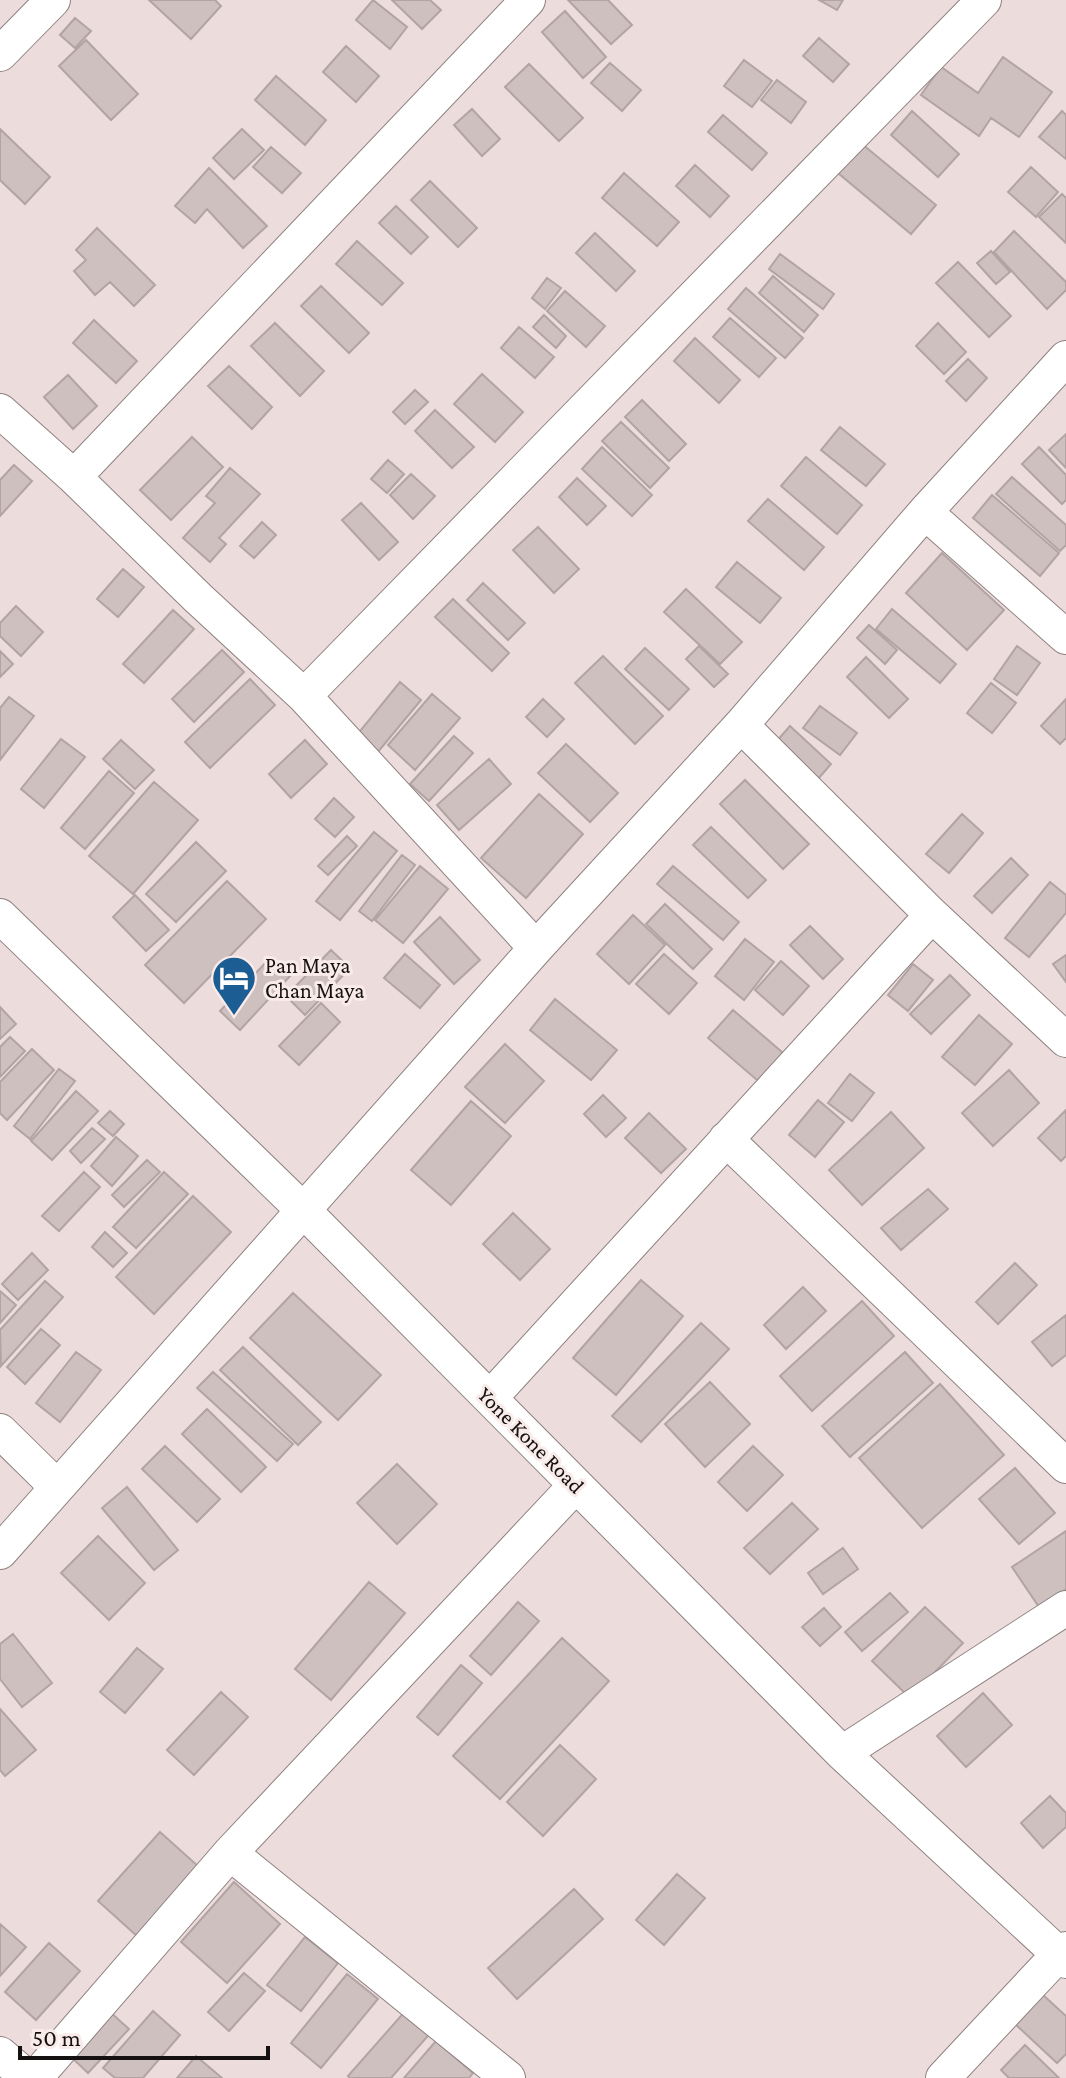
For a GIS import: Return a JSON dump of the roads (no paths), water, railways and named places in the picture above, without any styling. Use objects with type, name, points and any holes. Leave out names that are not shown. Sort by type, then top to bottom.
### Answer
[{"type":"street","points":[[0,54],[53,0]]},
{"type":"street","points":[[74,477],[528,0]]},
{"type":"street","points":[[304,696],[984,0]]},
{"type":"street","points":[[0,1552],[536,948],[741,725],[925,512],[1066,358]]},
{"type":"street","points":[[0,411],[74,477],[304,696],[536,948]]},
{"type":"street","points":[[925,512],[1066,637]]},
{"type":"street","points":[[741,725],[932,915],[1066,1040]]},
{"type":"street","points":[[490,1398],[932,915]]},
{"type":"street","name":"Yone Kone Road","points":[[0,916],[303,1210],[842,1753],[1064,1955]]},
{"type":"street","points":[[726,1139],[1066,1466]]},
{"type":"street","points":[[0,1431],[57,1487]]},
{"type":"street","points":[[35,2078],[230,1853],[576,1485]]},
{"type":"street","points":[[842,1753],[1066,1608]]},
{"type":"street","points":[[230,1853],[508,2078]]},
{"type":"street","points":[[943,2078],[1064,1955]]},
{"type":"street","points":[[0,2054],[28,2078]]},
{"type":"place","name":"Pan Maya Chan Maya","points":[[234,1017]]}]
